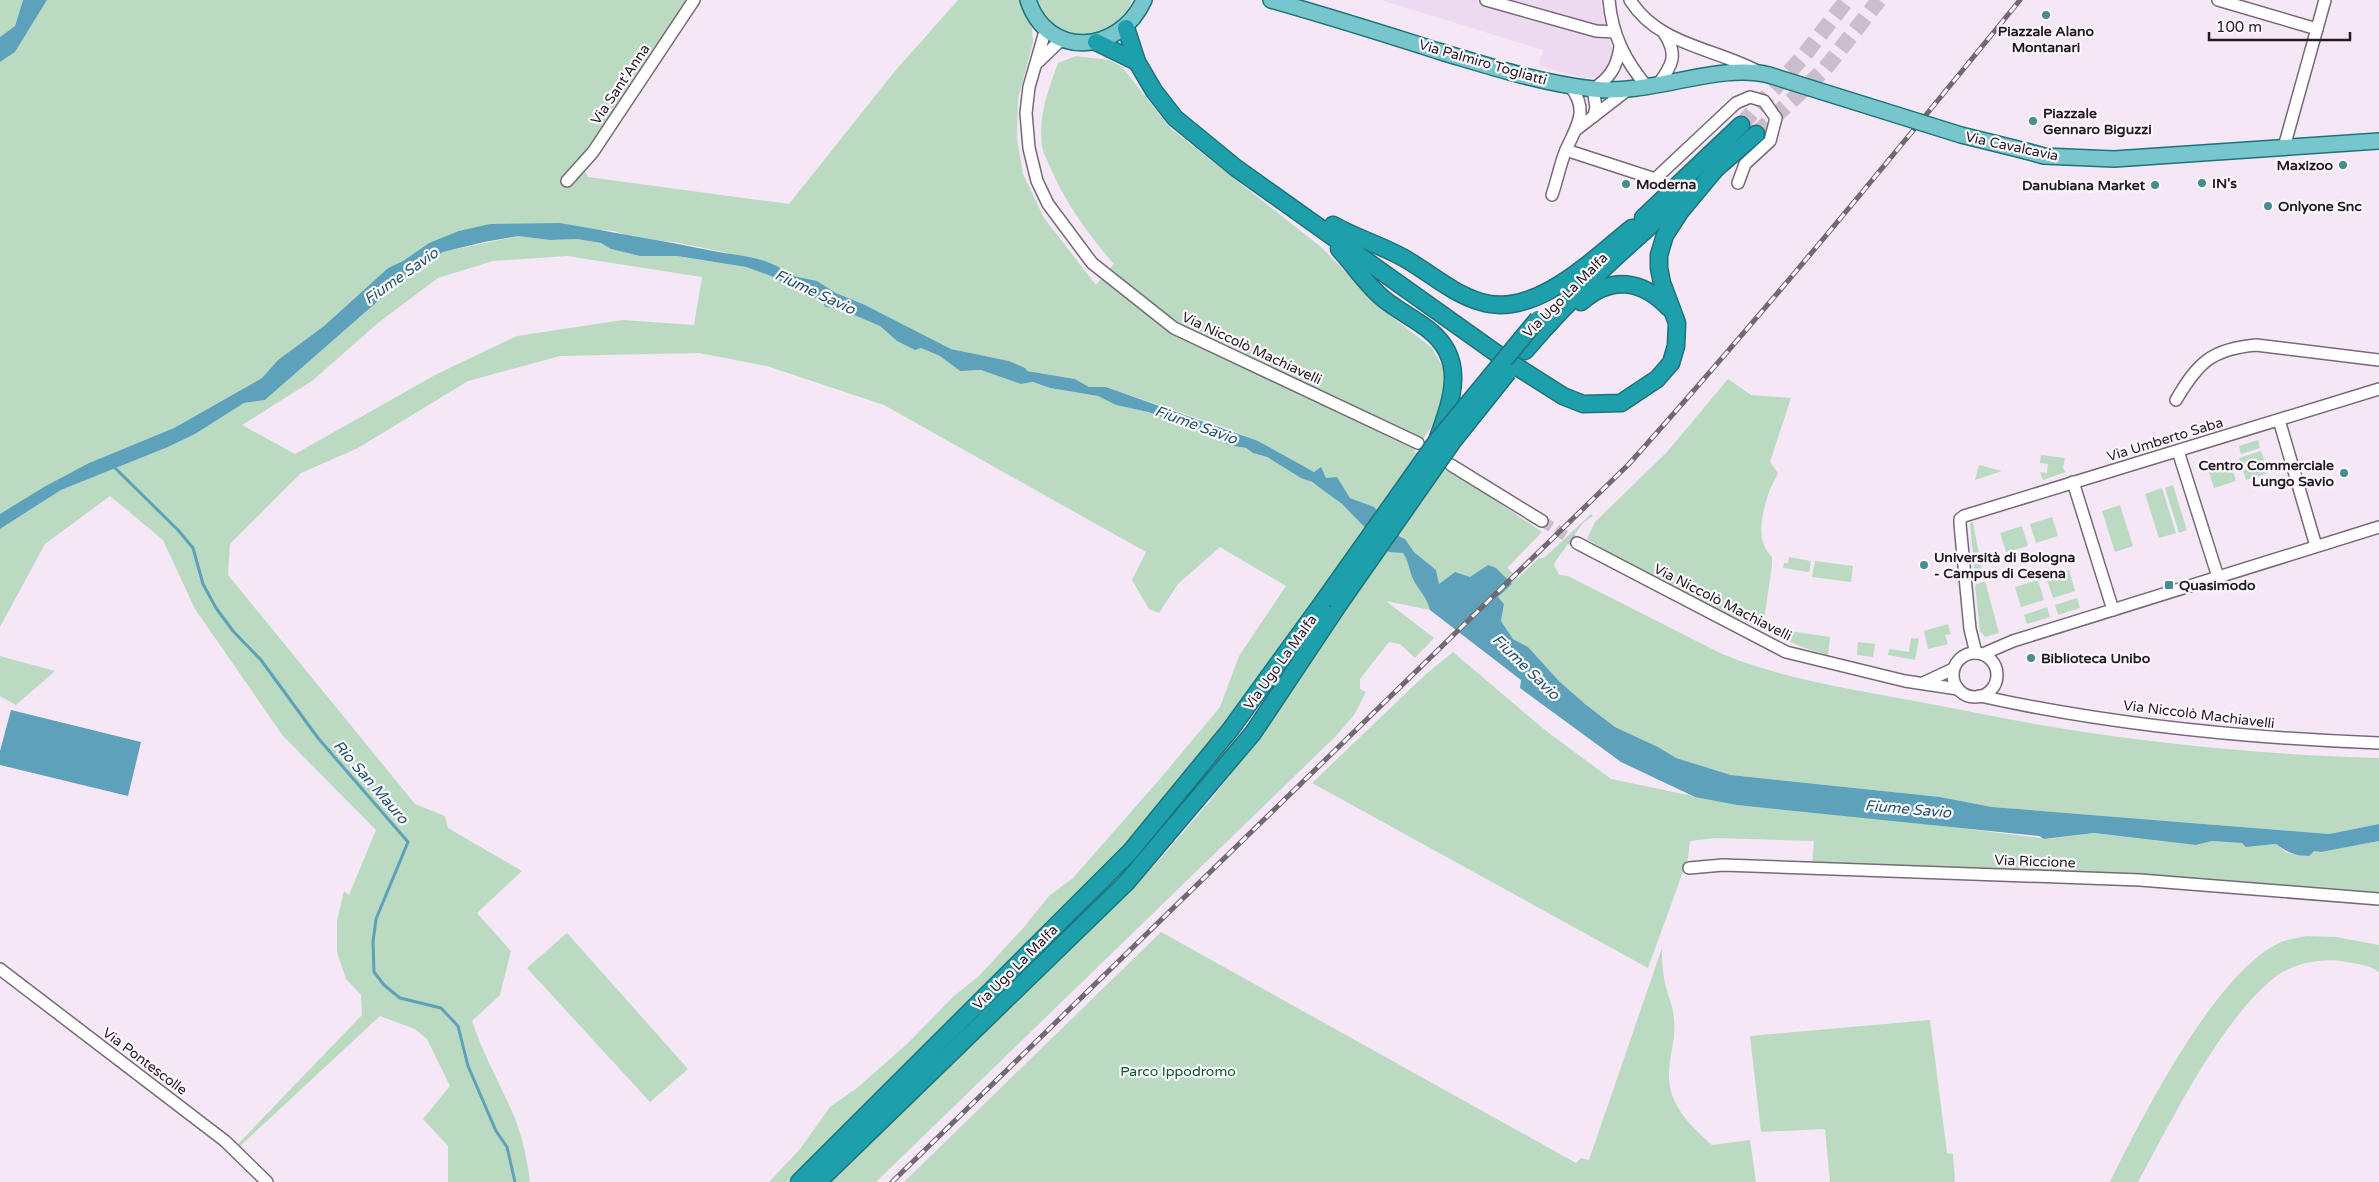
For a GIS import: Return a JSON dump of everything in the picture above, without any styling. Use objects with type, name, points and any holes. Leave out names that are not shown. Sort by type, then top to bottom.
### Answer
[{"type":"highway","points":[[1126,28],[1137,62],[1154,92],[1175,118],[1236,168],[1312,220],[1503,358],[1563,396],[1583,404],[1621,403],[1657,379],[1671,362],[1676,346],[1677,323],[1658,268],[1659,255],[1665,235],[1680,212],[1720,165]]},
{"type":"highway","points":[[1096,42],[1137,62]]},
{"type":"highway","name":"Via Ugo La Malfa","points":[[818,1182],[1126,883],[1253,733],[1331,603],[1437,441],[1538,319],[1741,125]]},
{"type":"highway","name":"Via Ugo La Malfa","points":[[799,1182],[1130,852],[1331,603],[1453,441],[1553,318],[1621,251],[1756,134]]},
{"type":"highway","points":[[1236,168],[1344,232],[1407,260],[1460,294],[1482,303],[1495,305],[1508,305],[1550,291],[1632,228]]},
{"type":"highway","points":[[1312,220],[1384,300],[1430,330],[1451,357],[1454,379],[1447,414],[1437,441]]},
{"type":"highway","points":[[1525,352],[1584,299],[1596,290],[1614,284],[1641,287],[1652,293],[1671,310]]},
{"type":"main road","points":[[1028,0],[1031,9],[1046,28],[1062,38],[1082,43],[1096,42],[1112,37],[1126,28],[1138,14],[1144,0]]},
{"type":"main road","name":"Via Palmiro Togliatti","points":[[1271,0],[1518,76],[1593,90],[1625,92],[1719,75],[1764,74]]},
{"type":"main road","name":"Via Cavalcavia","points":[[1764,74],[1961,135],[2044,156],[2114,159],[2379,141]]},
{"type":"street","name":"Via Sant'Anna","points":[[568,181],[593,152],[694,0]]},
{"type":"street","points":[[1486,0],[1596,31],[1615,32]]},
{"type":"street","points":[[1609,0],[1611,25],[1620,47],[1653,87]]},
{"type":"street","name":"Via Cavalcavia","points":[[1630,0],[1652,26],[1662,32],[1764,74]]},
{"type":"street","points":[[2218,0],[2317,29]]},
{"type":"street","points":[[2284,147],[2325,0]]},
{"type":"street","name":"Via Niccolò Machiavelli","points":[[1046,28],[1029,87],[1026,113],[1029,148],[1037,181],[1048,204],[1092,263],[1174,328],[1418,443]]},
{"type":"street","name":"Via Cavalcavia","points":[[1653,87],[1672,63],[1673,51],[1662,32]]},
{"type":"street","points":[[1035,66],[1062,38]]},
{"type":"street","points":[[1594,116],[1596,106],[1593,90],[1612,74],[1618,62],[1620,47]]},
{"type":"street","points":[[1552,195],[1566,150],[1577,129],[1580,103],[1569,85]]},
{"type":"street","points":[[1577,129],[1625,92]]},
{"type":"street","points":[[1566,150],[1655,179],[1736,103],[1750,97],[1764,101],[1776,118],[1770,141],[1745,164],[1738,183]]},
{"type":"street","points":[[2176,400],[2191,374],[2202,363],[2218,352],[2236,347],[2256,345],[2379,360]]},
{"type":"street","name":"Via Umberto Saba","points":[[1970,629],[1960,519],[1968,514],[2379,389]]},
{"type":"street","points":[[2279,420],[2316,546]]},
{"type":"street","points":[[2178,451],[2218,577]]},
{"type":"street","points":[[1451,465],[1542,521]]},
{"type":"street","points":[[2072,482],[2113,610]]},
{"type":"street","points":[[1962,657],[1979,654],[2013,641],[2379,527]]},
{"type":"street","name":"Via Niccolò Machiavelli","points":[[1577,543],[1786,652],[1834,665],[1921,684],[1958,689]]},
{"type":"street","points":[[1970,629],[1979,654],[1994,665]]},
{"type":"street","points":[[1921,684],[1953,669],[1962,657],[1970,629]]},
{"type":"street","points":[[1953,669],[1953,678],[1958,689],[1968,696],[1980,696],[1988,692],[1995,684],[1994,665],[1998,654],[2013,641]]},
{"type":"street","points":[[1995,684],[2003,696],[2017,704]]},
{"type":"street","name":"Via Niccolò Machiavelli","points":[[1980,696],[2017,704],[2232,735],[2379,743]]},
{"type":"street","name":"Via Riccione","points":[[1689,868],[1732,865],[2140,880],[2379,899]]},
{"type":"street","name":"Via Pontescolle","points":[[0,969],[225,1140],[267,1182]]},
{"type":"shaded area","points":[[1381,0],[1601,0],[1603,19],[1612,48],[1611,59],[1606,70],[1599,77],[1586,78],[1572,75],[1539,66],[1543,50]]},
{"type":"green space","points":[[0,0],[23,0],[15,26],[0,37]]},
{"type":"green space","points":[[47,0],[686,0],[623,99],[579,159],[588,177],[789,204],[895,71],[958,0],[1020,0],[1032,28],[1033,42],[1018,99],[1017,139],[1023,174],[1044,218],[1096,285],[1114,264],[1070,206],[1044,154],[1041,135],[1047,93],[1058,63],[1076,56],[1109,60],[1122,67],[1170,128],[1321,247],[1383,310],[1432,348],[1447,375],[1444,403],[1438,417],[1414,452],[1483,492],[1542,532],[1507,568],[1518,578],[1539,558],[1544,558],[1591,514],[1593,516],[1583,523],[1555,562],[1554,565],[1559,575],[1568,576],[1722,654],[1796,678],[2059,728],[2218,748],[2379,758],[2379,824],[2329,834],[1992,807],[1940,797],[1731,775],[1675,758],[1658,747],[1615,727],[1559,681],[1528,647],[1513,639],[1501,621],[1504,604],[1498,597],[1512,584],[1488,565],[1470,578],[1455,572],[1439,585],[1436,570],[1414,552],[1405,539],[1400,538],[1374,508],[1350,498],[1337,477],[1326,478],[1232,430],[1106,387],[1089,387],[1075,379],[1027,371],[1009,361],[951,349],[865,305],[836,293],[817,281],[789,275],[777,266],[765,261],[680,243],[630,237],[614,231],[490,224],[429,243],[403,261],[388,268],[324,326],[278,360],[262,378],[174,428],[89,463],[0,514],[0,62],[15,52]]},
{"type":"green space","points":[[1034,0],[1132,0],[1126,12],[1107,30],[1095,34],[1082,35],[1069,34],[1057,29],[1044,18]]},
{"type":"green space","points":[[518,236],[550,240],[577,239],[601,243],[611,249],[640,256],[677,256],[746,267],[771,276],[811,298],[822,298],[825,307],[840,309],[880,326],[897,341],[915,349],[921,348],[940,356],[960,371],[981,370],[1021,384],[1033,382],[1050,388],[1098,396],[1116,405],[1148,412],[1212,434],[1228,445],[1246,448],[1253,453],[1267,457],[1319,487],[1342,504],[1361,523],[1403,553],[1409,562],[1412,577],[1426,596],[1430,610],[1386,601],[1434,638],[1415,658],[1400,644],[1389,642],[1360,679],[1360,689],[1366,692],[1354,715],[1335,737],[876,1182],[829,1182],[1154,866],[1210,801],[1278,711],[1337,623],[1312,601],[1232,717],[1129,846],[787,1182],[769,1182],[800,1149],[830,1107],[857,1088],[907,1044],[955,995],[979,976],[1024,927],[1049,896],[1073,878],[1159,780],[1220,707],[1239,656],[1286,586],[1220,547],[1178,584],[1159,613],[1149,609],[1132,580],[1146,552],[884,405],[767,366],[699,353],[560,356],[468,381],[358,448],[301,473],[230,544],[228,575],[415,804],[445,816],[448,828],[522,871],[477,913],[511,951],[500,995],[472,1021],[517,1125],[525,1153],[530,1182],[448,1182],[448,1146],[423,1119],[450,1086],[427,1039],[415,1029],[380,1016],[239,1147],[237,1145],[362,1015],[361,995],[346,979],[337,952],[337,921],[344,891],[349,895],[376,830],[283,736],[195,609],[163,540],[110,496],[45,544],[0,627],[0,529],[61,490],[168,447],[195,434],[244,403],[265,400],[410,273],[443,252]],"holes":[[[567,256],[702,277],[694,325],[623,320],[517,336],[437,374],[295,454],[242,425],[312,381],[378,323],[438,278],[493,261]]]},
{"type":"green space","points":[[1728,379],[1751,395],[1791,398],[1770,462],[1778,473],[1768,495],[1761,529],[1764,544],[1772,557],[1763,627],[1830,637],[1828,655],[1794,644],[1700,601],[1643,572],[1587,539],[1595,522],[1667,452]]},
{"type":"green space","points":[[2258,440],[2260,448],[2241,454],[2239,446]]},
{"type":"green space","points":[[2261,451],[2268,473],[2246,480],[2239,458]]},
{"type":"green space","points":[[2041,455],[2065,458],[2063,468],[2066,472],[2043,480],[2040,472],[2047,473],[2048,464],[2040,463]]},
{"type":"green space","points":[[2230,462],[2236,481],[2214,488],[2208,469]]},
{"type":"green space","points":[[1979,465],[2002,471],[1975,480]]},
{"type":"green space","points":[[2173,485],[2187,530],[2179,533],[2165,488]]},
{"type":"green space","points":[[2162,488],[2176,533],[2159,538],[2145,494]]},
{"type":"green space","points":[[2120,505],[2133,546],[2115,552],[2102,511]]},
{"type":"green space","points":[[2052,517],[2058,536],[2036,543],[2030,524]]},
{"type":"green space","points":[[1973,522],[1983,576],[1975,579],[1970,523]]},
{"type":"green space","points":[[2022,526],[2028,546],[2006,552],[2000,533]]},
{"type":"green space","points":[[1789,557],[1811,561],[1809,572],[1783,568],[1784,563],[1788,563]]},
{"type":"green space","points":[[1815,561],[1853,566],[1851,582],[1812,577]]},
{"type":"green space","points":[[2069,570],[2075,591],[2053,598],[2046,577]]},
{"type":"green space","points":[[2038,580],[2044,600],[2021,607],[2015,587]]},
{"type":"green space","points":[[1985,581],[1999,633],[1985,637],[1980,631],[1975,585]]},
{"type":"green space","points":[[2077,598],[2080,608],[2058,615],[2055,605]]},
{"type":"green space","points":[[2047,607],[2050,617],[2027,624],[2024,615]]},
{"type":"green space","points":[[1948,624],[1951,634],[1945,635],[1948,644],[1928,649],[1924,631]]},
{"type":"green space","points":[[1911,638],[1919,639],[1915,660],[1888,655],[1889,649],[1909,652]]},
{"type":"green space","points":[[1858,642],[1875,644],[1873,657],[1857,655]]},
{"type":"green space","points":[[1453,652],[1545,730],[1611,779],[1737,805],[1887,819],[2049,839],[2094,833],[2196,845],[2212,841],[2242,843],[2247,847],[2276,844],[2287,853],[2308,856],[2314,851],[2321,852],[2379,841],[2379,894],[1812,866],[1814,841],[1716,838],[1690,841],[1688,858],[1648,968],[1312,783],[1426,674]]},
{"type":"green space","points":[[0,656],[55,671],[16,705],[0,696]]},
{"type":"green space","name":"Parco Ippodromo","points":[[1161,932],[1576,1163],[1581,1158],[1589,1160],[1662,948],[1663,974],[1674,1019],[1669,1083],[1676,1104],[1688,1122],[1712,1145],[1750,1140],[1756,1182],[904,1182]]},
{"type":"green space","points":[[567,933],[688,1069],[650,1102],[527,968]]},
{"type":"green space","points":[[2307,936],[2336,937],[2379,945],[2379,972],[2364,965],[2329,960],[2309,962],[2291,968],[2275,977],[2235,1019],[2216,1045],[2182,1101],[2138,1182],[2110,1182],[2161,1085],[2206,1014],[2231,983],[2256,958],[2281,942]]},
{"type":"green space","points":[[1930,1020],[1947,1153],[1953,1154],[1955,1182],[1830,1182],[1825,1129],[1761,1132],[1750,1036]]},
{"type":"water","points":[[23,0],[47,0],[15,52],[0,62],[0,37],[15,26]]},
{"type":"water","name":"Fiume Savio","points":[[560,223],[765,261],[777,266],[789,275],[817,281],[836,293],[865,305],[951,349],[1009,361],[1025,368],[1027,371],[1075,379],[1089,387],[1106,387],[1258,441],[1314,472],[1321,467],[1326,478],[1337,477],[1350,498],[1374,507],[1400,537],[1405,539],[1414,552],[1436,570],[1439,584],[1455,572],[1470,577],[1488,565],[1496,568],[1512,584],[1498,597],[1504,604],[1501,621],[1513,639],[1528,647],[1559,681],[1615,727],[1658,747],[1676,758],[1731,775],[1940,797],[1992,807],[2329,834],[2379,824],[2379,841],[2321,852],[2314,851],[2309,856],[2304,856],[2291,853],[2276,844],[2246,847],[2242,843],[2212,841],[2196,845],[2094,833],[2044,839],[2039,836],[1737,805],[1695,797],[1621,762],[1520,688],[1521,680],[1430,610],[1413,579],[1403,553],[1389,552],[1342,504],[1312,482],[1301,478],[1267,457],[1253,453],[1246,448],[1228,445],[1212,434],[1148,412],[1116,405],[1098,396],[1050,388],[1033,382],[1021,384],[981,370],[960,371],[940,356],[921,348],[915,350],[897,341],[880,326],[840,309],[825,307],[822,298],[811,298],[771,276],[746,267],[677,256],[640,256],[611,249],[601,243],[577,239],[550,240],[518,236],[443,252],[410,273],[265,400],[244,403],[195,434],[168,447],[61,490],[0,529],[0,514],[44,487],[89,463],[174,428],[262,378],[278,360],[324,326],[388,268],[403,261],[429,243],[459,231],[490,224]]},
{"type":"water","points":[[11,710],[141,742],[128,796],[0,765],[0,751]]},
{"type":"waterway","name":"Rio San Mauro","points":[[112,465],[178,530],[193,548],[203,584],[216,608],[233,631],[261,660],[318,738],[408,842],[376,919],[373,942],[374,972],[384,985],[400,998],[441,1008],[458,1026],[468,1066],[496,1131],[507,1147],[515,1182]]},
{"type":"tunnel","points":[[1741,125],[1802,58],[1847,0]]},
{"type":"tunnel","points":[[1756,134],[1824,70],[1879,0]]},
{"type":"tunnel","points":[[1542,521],[1577,543]]},
{"type":"railway","points":[[892,1182],[1629,464],[1876,176],[2020,0]]},
{"type":"place","name":"Piazzale Alano Montanari","points":[[2046,15]]},
{"type":"place","name":"Piazzale Gennaro Biguzzi","points":[[2033,121]]},
{"type":"place","name":"Maxizoo","points":[[2343,165]]},
{"type":"place","name":"IN's","points":[[2202,183]]},
{"type":"place","name":"Moderna","points":[[1626,184]]},
{"type":"place","name":"Danubiana Market","points":[[2155,185]]},
{"type":"place","name":"Onlyone Snc","points":[[2268,206]]},
{"type":"place","name":"Centro Commerciale Lungo Savio","points":[[2344,473]]},
{"type":"place","name":"Università di Bologna - Campus di Cesena","points":[[1924,565]]},
{"type":"place","name":"Quasimodo","points":[[2169,585]]},
{"type":"place","name":"Biblioteca Unibo","points":[[2031,658]]}]
